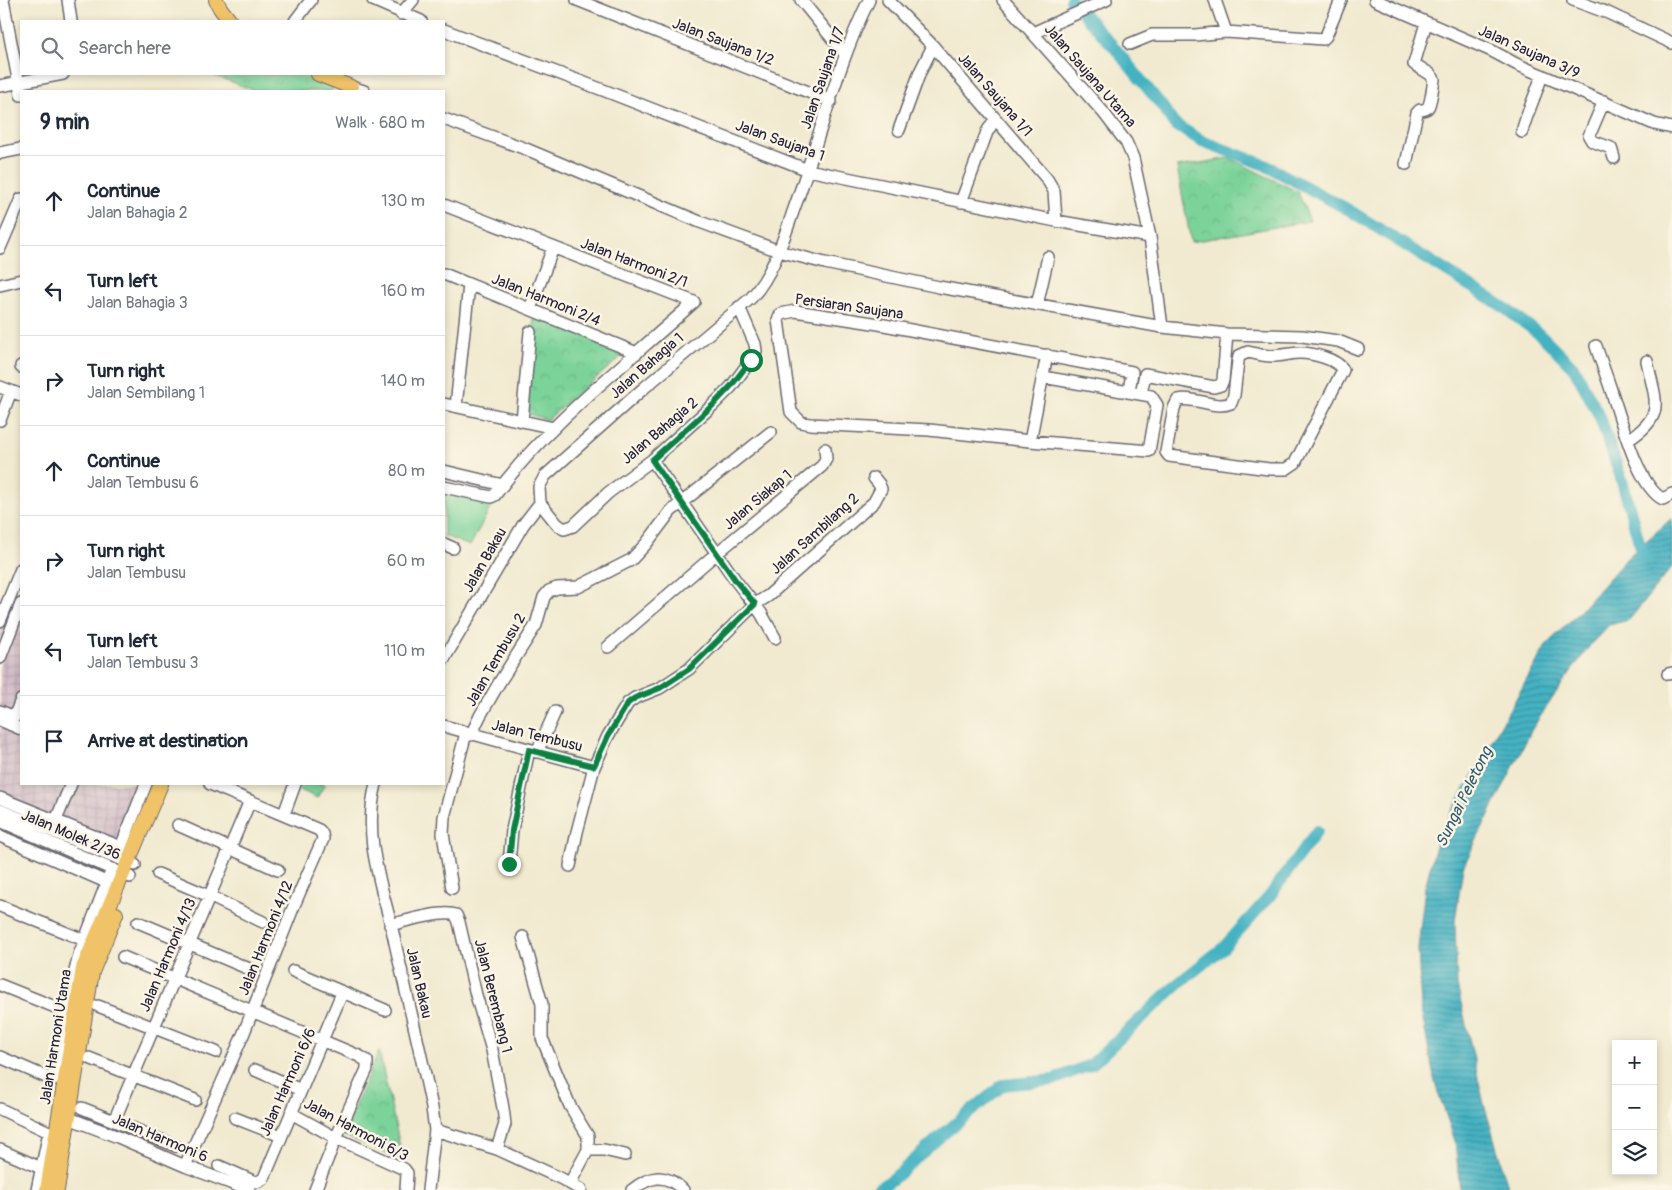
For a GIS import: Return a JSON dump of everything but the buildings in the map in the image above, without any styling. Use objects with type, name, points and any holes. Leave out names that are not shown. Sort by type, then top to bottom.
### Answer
[{"type":"main road","points":[[216,0],[229,20]]},
{"type":"main road","points":[[320,75],[349,89]]},
{"type":"main road","name":"Jalan Harmoni Utama","points":[[47,1190],[65,1116],[92,972],[104,944],[121,872],[161,785]]},
{"type":"main road","name":"Jalan Harmoni Utama","points":[[121,872],[169,785]]},
{"type":"main road","name":"Jalan Harmoni Utama","points":[[58,1190],[65,1116]]},
{"type":"street","points":[[3,0],[20,90]]},
{"type":"street","points":[[68,0],[71,20]]},
{"type":"street","points":[[296,20],[311,0]]},
{"type":"street","points":[[373,0],[418,20]]},
{"type":"street","points":[[401,14],[413,0]]},
{"type":"street","name":"Jalan Saujana 1/2","points":[[577,0],[606,5],[831,101]]},
{"type":"street","points":[[801,0],[846,54]]},
{"type":"street","name":"Jalan Saujana 1/7","points":[[779,251],[846,54],[869,0]]},
{"type":"street","name":"Jalan Saujana 1/1","points":[[888,0],[933,46],[1052,186],[1055,216]]},
{"type":"street","name":"Jalan Saujana Utama","points":[[1003,0],[1108,118],[1126,142],[1133,158],[1162,328]]},
{"type":"street","points":[[1033,33],[1069,15],[1106,0]]},
{"type":"street","points":[[1215,0],[1226,32]]},
{"type":"street","points":[[1130,44],[1152,35],[1194,36],[1226,32],[1323,39],[1341,0]]},
{"type":"street","name":"Jalan Saujana 3/9","points":[[1375,0],[1492,50],[1516,64],[1654,124],[1672,128]]},
{"type":"street","points":[[1573,0],[1608,13],[1672,42]]},
{"type":"street","points":[[1406,164],[1417,113],[1429,107],[1434,79],[1430,74],[1414,64],[1426,23]]},
{"type":"street","name":"Jalan Saujana 1","points":[[445,30],[808,170],[962,202],[1055,216],[1145,237]]},
{"type":"street","points":[[899,130],[920,72],[933,46]]},
{"type":"street","points":[[0,86],[58,75]]},
{"type":"street","points":[[1522,132],[1526,114],[1538,90],[1542,75]]},
{"type":"street","points":[[1604,101],[1589,136],[1592,140],[1611,148],[1614,158]]},
{"type":"street","points":[[445,118],[526,149],[700,222],[779,251],[844,267],[1162,328],[1227,334],[1302,336],[1338,341],[1358,349]]},
{"type":"street","points":[[962,202],[987,132],[995,120]]},
{"type":"street","points":[[0,154],[20,149]]},
{"type":"street","name":"Jalan Harmoni 2/1","points":[[445,205],[694,302],[554,428],[503,485]]},
{"type":"street","points":[[0,219],[18,216]]},
{"type":"street","points":[[0,248],[18,216]]},
{"type":"street","points":[[530,309],[553,248]]},
{"type":"street","name":"Jalan Bahagia 1","points":[[540,503],[539,487],[545,476],[750,298],[762,285],[779,251]]},
{"type":"street","points":[[1037,305],[1048,258]]},
{"type":"street","name":"Jalan Harmoni 2/4","points":[[445,274],[637,353]]},
{"type":"street","points":[[0,284],[20,280]]},
{"type":"street","points":[[456,406],[469,285]]},
{"type":"street","name":"Jalan Bahagia 2","points":[[540,503],[564,530],[573,526],[608,493],[652,460],[718,400],[754,355],[755,344],[739,307]]},
{"type":"street","name":"Persiaran Saujana","points":[[1129,392],[1132,372],[879,324],[795,311],[781,314],[778,320],[791,412],[801,422],[810,424],[929,430],[1030,442],[1150,451],[1157,405],[1151,396],[1141,394]]},
{"type":"street","points":[[522,421],[530,332]]},
{"type":"street","points":[[1043,377],[1141,394],[1145,374],[1214,387],[1221,385],[1223,380],[1227,334]]},
{"type":"street","points":[[1271,356],[1272,336]]},
{"type":"street","points":[[1596,346],[1636,463],[1652,491],[1663,499],[1672,494]]},
{"type":"street","points":[[1248,352],[1271,356],[1309,354],[1335,361],[1341,365],[1343,370],[1295,463],[1286,469],[1269,469],[1169,456],[1166,452],[1174,408],[1178,400],[1185,399],[1224,406],[1231,403],[1239,356],[1248,352]]},
{"type":"street","points":[[1030,442],[1047,355]]},
{"type":"street","points":[[1628,440],[1648,425],[1654,415],[1655,403],[1647,362]]},
{"type":"street","points":[[0,387],[16,393],[0,420]]},
{"type":"street","points":[[445,404],[554,428]]},
{"type":"street","points":[[681,503],[771,432]]},
{"type":"street","name":"Jalan Siakap 1","points":[[608,647],[822,466],[826,459],[825,449]]},
{"type":"street","points":[[652,460],[717,553],[750,609],[761,613],[775,638]]},
{"type":"street","points":[[445,471],[503,485],[491,496],[445,487]]},
{"type":"street","name":"Jalan Sambilang 2","points":[[750,609],[796,572],[874,502],[881,489],[880,484],[874,478]]},
{"type":"street","name":"Jalan Bakau","points":[[445,657],[523,525],[540,503]]},
{"type":"street","name":"Jalan Tembusu 2","points":[[466,736],[536,625],[544,597],[549,591],[557,588],[578,588],[631,560],[646,544],[671,511],[681,503]]},
{"type":"street","points":[[0,621],[20,571]]},
{"type":"street","points":[[0,658],[20,607]]},
{"type":"street","points":[[570,866],[592,771],[608,736],[628,703],[635,698],[660,688],[689,669],[750,609]]},
{"type":"street","points":[[0,711],[12,723],[20,703]]},
{"type":"street","points":[[509,864],[512,830],[530,753],[555,712]]},
{"type":"street","name":"Jalan Tembusu","points":[[445,726],[466,736],[592,771]]},
{"type":"street","points":[[452,888],[443,834],[444,817],[466,736]]},
{"type":"street","points":[[56,820],[71,785]]},
{"type":"street","points":[[0,1057],[53,1080],[73,975],[84,940],[121,872],[121,847],[146,785]]},
{"type":"street","name":"Jalan Harmoni 4/12","points":[[185,1166],[253,1011],[295,902],[323,840],[319,830],[212,785]]},
{"type":"street","points":[[284,814],[296,785]]},
{"type":"street","name":"Jalan Bakau","points":[[376,785],[372,802],[371,835],[427,1085],[435,1130],[428,1190]]},
{"type":"street","points":[[0,798],[121,847]]},
{"type":"street","name":"Jalan Harmoni 4/13","points":[[114,1121],[250,800]]},
{"type":"street","name":"Jalan Molek 2/36","points":[[0,810],[121,872]]},
{"type":"street","name":"Jalan Molek 2/36","points":[[0,822],[121,872]]},
{"type":"street","points":[[178,825],[278,870]]},
{"type":"street","points":[[0,836],[121,872]]},
{"type":"street","points":[[158,874],[263,922]]},
{"type":"street","points":[[0,906],[84,940]]},
{"type":"street","name":"Jalan Berembang 1","points":[[390,923],[423,917],[456,915],[492,1050],[503,1108],[505,1124],[497,1149]]},
{"type":"street","points":[[138,922],[247,968]]},
{"type":"street","points":[[523,938],[542,1004],[542,1038],[570,1106],[588,1136],[588,1150],[565,1180]]},
{"type":"street","points":[[123,957],[359,1056],[366,1061],[367,1069],[315,1190]]},
{"type":"street","points":[[293,971],[385,1010]]},
{"type":"street","points":[[0,985],[65,1011]]},
{"type":"street","name":"Jalan Harmoni 6/6","points":[[219,1166],[255,1182],[260,1182],[264,1178],[342,993]]},
{"type":"street","points":[[98,1006],[216,1052]]},
{"type":"street","points":[[89,1058],[195,1100]]},
{"type":"street","points":[[255,1070],[301,1090]]},
{"type":"street","points":[[82,1108],[176,1146]]},
{"type":"street","points":[[0,1109],[49,1132],[37,1190]]},
{"type":"street","name":"Jalan Harmoni 6/3","points":[[291,1113],[336,1138],[404,1168],[406,1173],[406,1190]]},
{"type":"street","name":"Jalan Harmoni 6","points":[[65,1116],[185,1166],[249,1190]]},
{"type":"street","points":[[235,1118],[281,1136]]},
{"type":"street","points":[[435,1130],[497,1149],[565,1180],[581,1190]]},
{"type":"street","points":[[0,1150],[41,1168]]},
{"type":"street","points":[[588,1150],[604,1150],[625,1155]]},
{"type":"street","points":[[632,1190],[648,1180],[658,1177],[683,1190]]},
{"type":"shaded area","points":[[20,589],[20,785],[153,785],[124,857],[0,805],[0,635]]},
{"type":"green space","points":[[213,75],[309,75],[333,86],[332,90],[253,90]]},
{"type":"green space","points":[[1229,158],[1298,192],[1310,221],[1191,242],[1177,167]]},
{"type":"green space","points":[[534,316],[627,352],[547,420],[526,413]]},
{"type":"green space","points":[[445,490],[494,501],[470,546],[445,536]]},
{"type":"green space","points":[[300,785],[324,785],[317,798],[298,789]]},
{"type":"green space","points":[[379,1051],[403,1160],[342,1135]]},
{"type":"water","name":"Sungai Peletong","points":[[1672,518],[1672,567],[1629,620],[1609,625],[1591,644],[1562,684],[1532,729],[1463,867],[1455,921],[1457,985],[1484,1104],[1509,1190],[1460,1190],[1455,1141],[1435,1083],[1421,1009],[1418,948],[1425,887],[1439,834],[1547,644],[1580,611],[1627,558]]},
{"type":"waterway","points":[[1071,0],[1114,47],[1162,106],[1174,124],[1202,141],[1265,165],[1349,210],[1502,306],[1543,337],[1574,368],[1600,417],[1622,481],[1643,556]]},
{"type":"waterway","points":[[876,1190],[893,1179],[942,1135],[1003,1085],[1053,1080],[1092,1064],[1180,982],[1223,948],[1269,897],[1317,831]]},
{"type":"route","points":[[509,864],[512,830],[529,750],[594,766],[608,736],[628,703],[635,698],[660,688],[698,662],[755,604],[736,581],[652,460],[712,406],[731,386],[751,360]]}]
